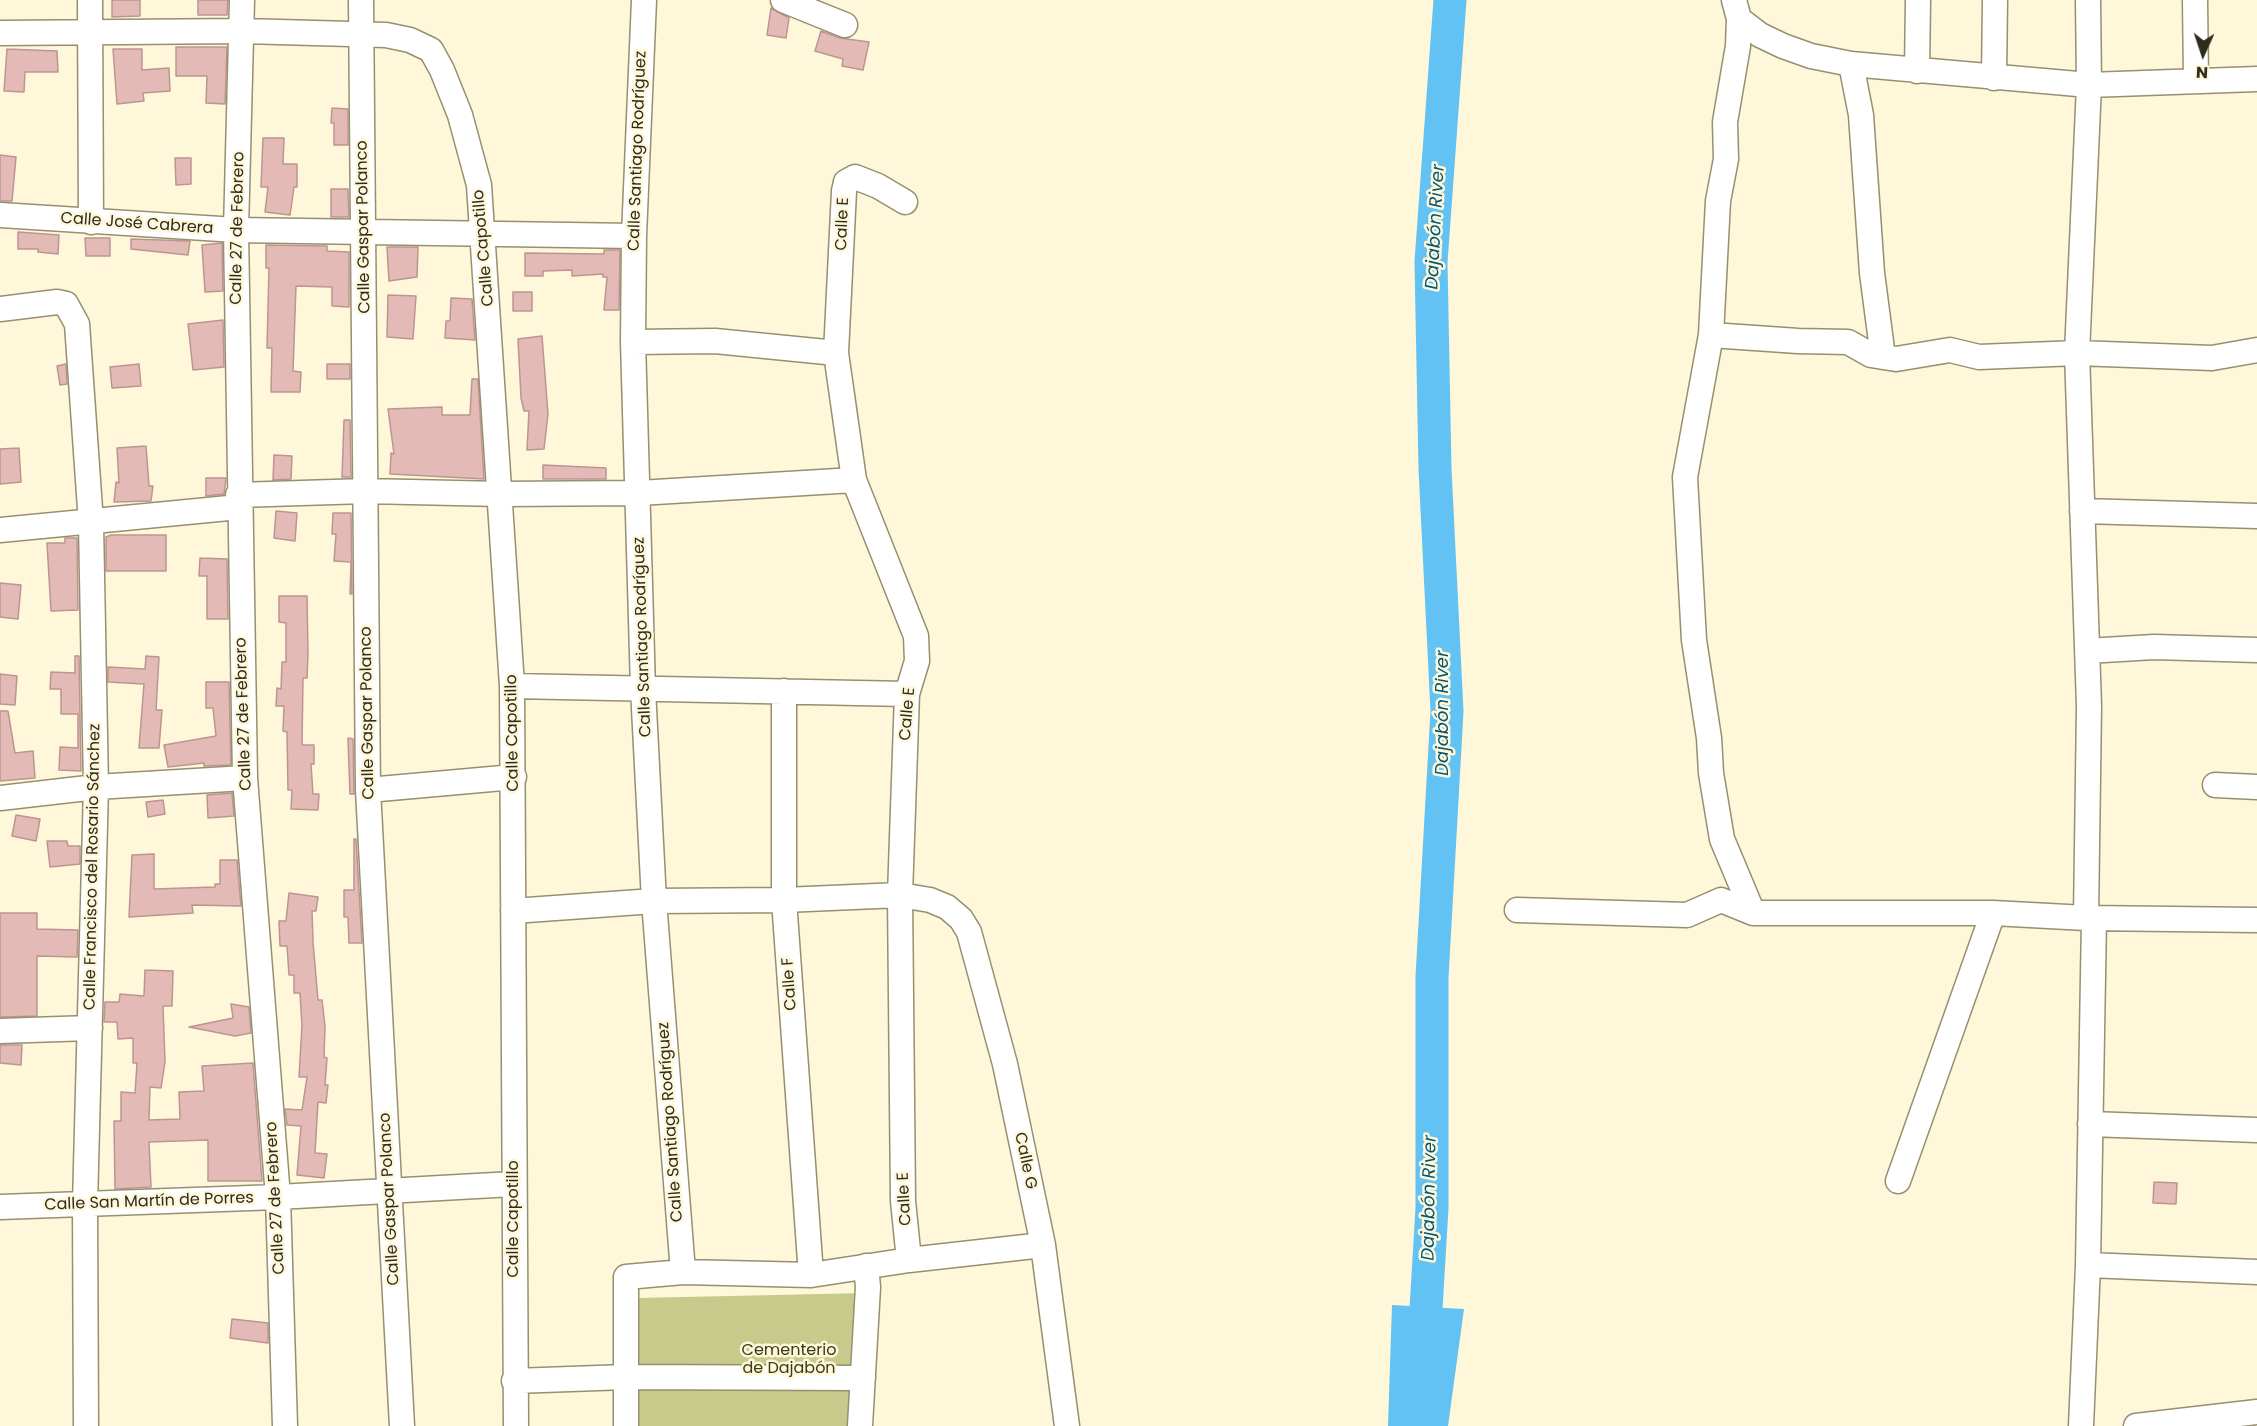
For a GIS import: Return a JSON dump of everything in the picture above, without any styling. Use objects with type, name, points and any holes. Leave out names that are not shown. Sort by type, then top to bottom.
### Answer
[{"type":"street","points":[[90,0],[92,32],[91,222]]},
{"type":"street","name":"Calle 27 de Febrero","points":[[242,0],[243,31],[236,230],[238,501],[245,778],[278,1197],[285,1426]]},
{"type":"street","name":"Calle Gaspar Polanco","points":[[361,0],[368,790],[402,1426]]},
{"type":"street","name":"Calle Santiago Rodríguez","points":[[644,0],[634,236],[633,342],[644,689],[654,901],[683,1272]]},
{"type":"street","points":[[783,0],[845,25]]},
{"type":"street","points":[[1917,71],[1918,0]]},
{"type":"street","points":[[1995,0],[1995,78]]},
{"type":"street","points":[[2081,1426],[2088,1265],[2090,918],[2089,706],[2078,353],[2089,85],[2088,0]]},
{"type":"street","points":[[2195,0],[2196,80]]},
{"type":"street","points":[[1736,10],[1760,35],[1783,46],[1811,56],[1851,64],[2089,85],[2257,79]]},
{"type":"street","points":[[1736,10],[1738,46],[1725,122],[1726,159],[1718,201],[1711,335],[1685,477],[1694,640],[1722,839],[1753,913]]},
{"type":"street","points":[[0,33],[243,31],[361,34]]},
{"type":"street","name":"Calle Capotillo","points":[[361,34],[410,40],[430,50],[442,70],[460,115],[479,185],[512,686],[516,1426]]},
{"type":"street","points":[[1851,64],[1861,115],[1872,273],[1882,357]]},
{"type":"street","name":"Calle E","points":[[904,202],[878,186],[855,177],[846,182],[836,353],[854,480],[916,636],[917,661],[907,694],[900,895],[903,1201],[909,1260]]},
{"type":"street","name":"Calle José Cabrera","points":[[0,215],[236,230],[634,236]]},
{"type":"street","name":"Calle Francisco del Rosario Sánchez","points":[[0,309],[57,302],[66,304],[77,324],[91,523],[96,787],[85,1203],[86,1426]]},
{"type":"street","points":[[1711,335],[1848,342],[1871,355],[1896,359],[1950,350],[1979,357],[2078,353],[2212,358],[2257,350]]},
{"type":"street","points":[[633,342],[715,341],[836,353]]},
{"type":"street","points":[[0,531],[91,523],[238,501],[365,491],[501,494],[639,493],[854,480]]},
{"type":"street","points":[[2082,511],[2257,516]]},
{"type":"street","points":[[2087,651],[2154,647],[2257,650]]},
{"type":"street","points":[[512,686],[907,694]]},
{"type":"street","name":"Calle F","points":[[784,692],[784,900],[811,1275]]},
{"type":"street","points":[[368,790],[514,777]]},
{"type":"street","points":[[0,798],[96,787],[245,778]]},
{"type":"street","points":[[2216,785],[2257,787]]},
{"type":"street","points":[[513,911],[654,901],[784,900],[900,895]]},
{"type":"street","name":"Calle G","points":[[900,895],[930,900],[947,907],[969,932],[1005,1064],[1043,1245],[1067,1426]]},
{"type":"street","points":[[1517,910],[1687,915],[1721,900],[1753,913],[1993,913],[2090,918],[2257,920]]},
{"type":"street","points":[[1898,1181],[1993,913]]},
{"type":"street","points":[[0,1031],[90,1028]]},
{"type":"street","points":[[2090,1124],[2257,1130]]},
{"type":"street","name":"Calle San Martín de Porres","points":[[0,1207],[278,1197],[513,1184]]},
{"type":"street","points":[[626,1426],[626,1277],[683,1272],[811,1275],[909,1260],[1043,1245]]},
{"type":"street","points":[[2088,1265],[2257,1272]]},
{"type":"street","points":[[860,1426],[868,1287],[866,1266]]},
{"type":"street","points":[[514,1381],[626,1377],[863,1378]]},
{"type":"street","points":[[2136,1426],[2257,1412]]},
{"type":"green space","name":"Cementerio de Dajabón","points":[[867,1293],[860,1426],[637,1426],[638,1298]]},
{"type":"water","points":[[1392,1305],[1464,1309],[1448,1426],[1388,1426]]},
{"type":"building","points":[[112,0],[140,0],[140,16],[112,17]]},
{"type":"building","points":[[198,0],[228,0],[227,15],[198,15]]},
{"type":"building","points":[[771,8],[789,18],[786,38],[767,35]]},
{"type":"building","points":[[821,31],[840,38],[869,42],[863,70],[842,66],[843,59],[815,51]]},
{"type":"building","points":[[176,47],[227,47],[225,104],[206,103],[207,76],[176,76]]},
{"type":"building","points":[[7,49],[57,51],[58,72],[25,72],[24,92],[4,91]]},
{"type":"building","points":[[113,49],[142,49],[142,70],[169,68],[170,91],[143,93],[144,101],[117,104]]},
{"type":"building","points":[[332,108],[348,109],[348,145],[334,145],[334,123],[331,123]]},
{"type":"building","points":[[263,138],[284,138],[283,164],[297,164],[297,187],[294,187],[290,215],[265,212],[268,187],[261,187]]},
{"type":"building","points":[[0,155],[16,157],[12,201],[0,201]]},
{"type":"building","points":[[175,158],[191,158],[191,184],[176,185]]},
{"type":"building","points":[[331,189],[348,189],[349,217],[331,217]]},
{"type":"building","points":[[18,232],[59,235],[58,254],[38,252],[38,249],[18,249]]},
{"type":"building","points":[[85,238],[110,238],[110,256],[86,256]]},
{"type":"building","points":[[131,239],[190,241],[188,255],[131,249]]},
{"type":"building","points":[[222,243],[223,291],[205,292],[202,245]]},
{"type":"building","points":[[266,245],[327,246],[327,251],[349,252],[349,307],[332,306],[332,287],[296,286],[293,371],[301,372],[300,392],[271,392],[272,348],[267,348],[269,268],[266,268]]},
{"type":"building","points":[[387,247],[418,247],[417,277],[389,281]]},
{"type":"building","points":[[604,250],[620,250],[619,310],[604,310],[607,277],[603,277],[603,274],[572,276],[572,270],[543,271],[543,276],[525,276],[525,253],[604,254]]},
{"type":"building","points":[[513,292],[532,292],[532,311],[513,311]]},
{"type":"building","points":[[388,295],[416,296],[413,339],[387,337]]},
{"type":"building","points":[[451,298],[472,299],[475,340],[445,338],[446,321],[450,321]]},
{"type":"building","points":[[223,320],[224,367],[193,370],[188,324]]},
{"type":"building","points":[[542,336],[548,414],[544,449],[527,450],[529,411],[524,411],[521,398],[518,339]]},
{"type":"building","points":[[66,364],[67,384],[60,385],[57,366]]},
{"type":"building","points":[[139,364],[141,386],[112,388],[110,367]]},
{"type":"building","points":[[327,364],[350,364],[350,379],[327,379]]},
{"type":"building","points":[[472,379],[478,379],[484,479],[390,474],[391,453],[394,454],[388,409],[442,407],[442,415],[470,415]]},
{"type":"building","points":[[344,420],[350,420],[351,477],[342,477]]},
{"type":"building","points":[[146,446],[149,486],[153,486],[151,501],[114,502],[116,482],[119,483],[117,448]]},
{"type":"building","points":[[19,448],[21,482],[0,484],[0,449]]},
{"type":"building","points":[[274,455],[292,456],[291,479],[273,480]]},
{"type":"building","points":[[543,465],[606,468],[606,479],[543,479]]},
{"type":"building","points":[[206,478],[226,478],[224,494],[206,496]]},
{"type":"building","points":[[276,511],[297,513],[295,541],[274,538]]},
{"type":"building","points":[[333,513],[351,513],[352,594],[350,594],[351,562],[334,561],[336,534],[332,534]]},
{"type":"building","points":[[111,535],[166,535],[166,571],[106,571],[106,537]]},
{"type":"building","points":[[65,538],[77,538],[78,610],[51,611],[47,543],[65,543]]},
{"type":"building","points":[[200,558],[227,559],[228,619],[207,619],[207,576],[199,576]]},
{"type":"building","points":[[0,583],[21,585],[18,619],[0,617]]},
{"type":"building","points":[[279,596],[307,596],[308,653],[307,678],[303,678],[302,745],[314,745],[314,764],[311,764],[313,794],[319,794],[318,810],[291,809],[292,790],[288,790],[287,732],[283,731],[284,706],[276,706],[277,688],[281,689],[282,662],[286,662],[286,623],[279,622]]},
{"type":"building","points":[[75,656],[79,656],[81,771],[59,770],[60,747],[78,748],[78,714],[61,714],[61,689],[50,689],[51,672],[75,673]]},
{"type":"building","points":[[146,656],[159,657],[156,710],[162,710],[159,748],[139,748],[144,684],[108,682],[108,667],[145,669]]},
{"type":"building","points":[[0,674],[17,676],[15,705],[0,704]]},
{"type":"building","points":[[206,682],[229,682],[231,765],[204,766],[204,763],[168,767],[164,745],[216,736],[213,708],[206,708]]},
{"type":"building","points":[[0,711],[8,711],[15,753],[33,751],[35,778],[0,781]]},
{"type":"building","points":[[348,738],[353,739],[354,794],[350,794]]},
{"type":"building","points":[[232,793],[234,816],[208,818],[207,795]]},
{"type":"building","points":[[163,800],[165,814],[148,817],[146,802]]},
{"type":"building","points":[[16,815],[40,819],[36,841],[12,836]]},
{"type":"building","points":[[354,839],[356,839],[362,943],[349,943],[348,917],[344,917],[344,890],[354,890]]},
{"type":"building","points":[[47,841],[67,841],[68,846],[80,846],[80,864],[50,867]]},
{"type":"building","points":[[154,854],[154,889],[215,887],[215,884],[220,884],[220,860],[237,860],[241,906],[192,905],[193,913],[129,917],[132,855]]},
{"type":"building","points":[[289,893],[318,897],[316,911],[312,911],[313,942],[318,1000],[322,1000],[325,1026],[324,1057],[327,1058],[325,1085],[328,1085],[326,1103],[318,1102],[315,1153],[327,1154],[324,1178],[297,1175],[301,1126],[287,1125],[285,1109],[302,1110],[307,1077],[299,1077],[302,1026],[300,993],[294,993],[294,975],[289,975],[287,946],[280,946],[279,921],[286,921]]},
{"type":"building","points":[[0,913],[37,913],[37,929],[78,930],[77,957],[37,956],[37,1016],[0,1017]]},
{"type":"building","points":[[145,970],[173,971],[172,1006],[163,1006],[165,1062],[161,1088],[150,1087],[149,1120],[180,1119],[179,1092],[204,1091],[202,1066],[253,1063],[262,1181],[208,1181],[208,1140],[149,1142],[151,1187],[115,1189],[114,1121],[121,1121],[121,1092],[135,1093],[137,1063],[133,1063],[133,1038],[118,1039],[117,1022],[104,1022],[105,1002],[119,1002],[120,994],[144,996]]},
{"type":"building","points":[[231,1004],[249,1007],[251,1033],[235,1036],[189,1027],[233,1018]]},
{"type":"building","points":[[0,1045],[22,1045],[21,1065],[0,1063]]},
{"type":"building","points":[[2154,1182],[2177,1183],[2176,1204],[2153,1203]]},
{"type":"building","points":[[232,1319],[268,1323],[268,1343],[230,1338]]},
{"type":"waterway","name":"Dajabón River","points":[[1419,1426],[1432,1208],[1432,977],[1447,711],[1435,469],[1431,262],[1450,0]]}]
